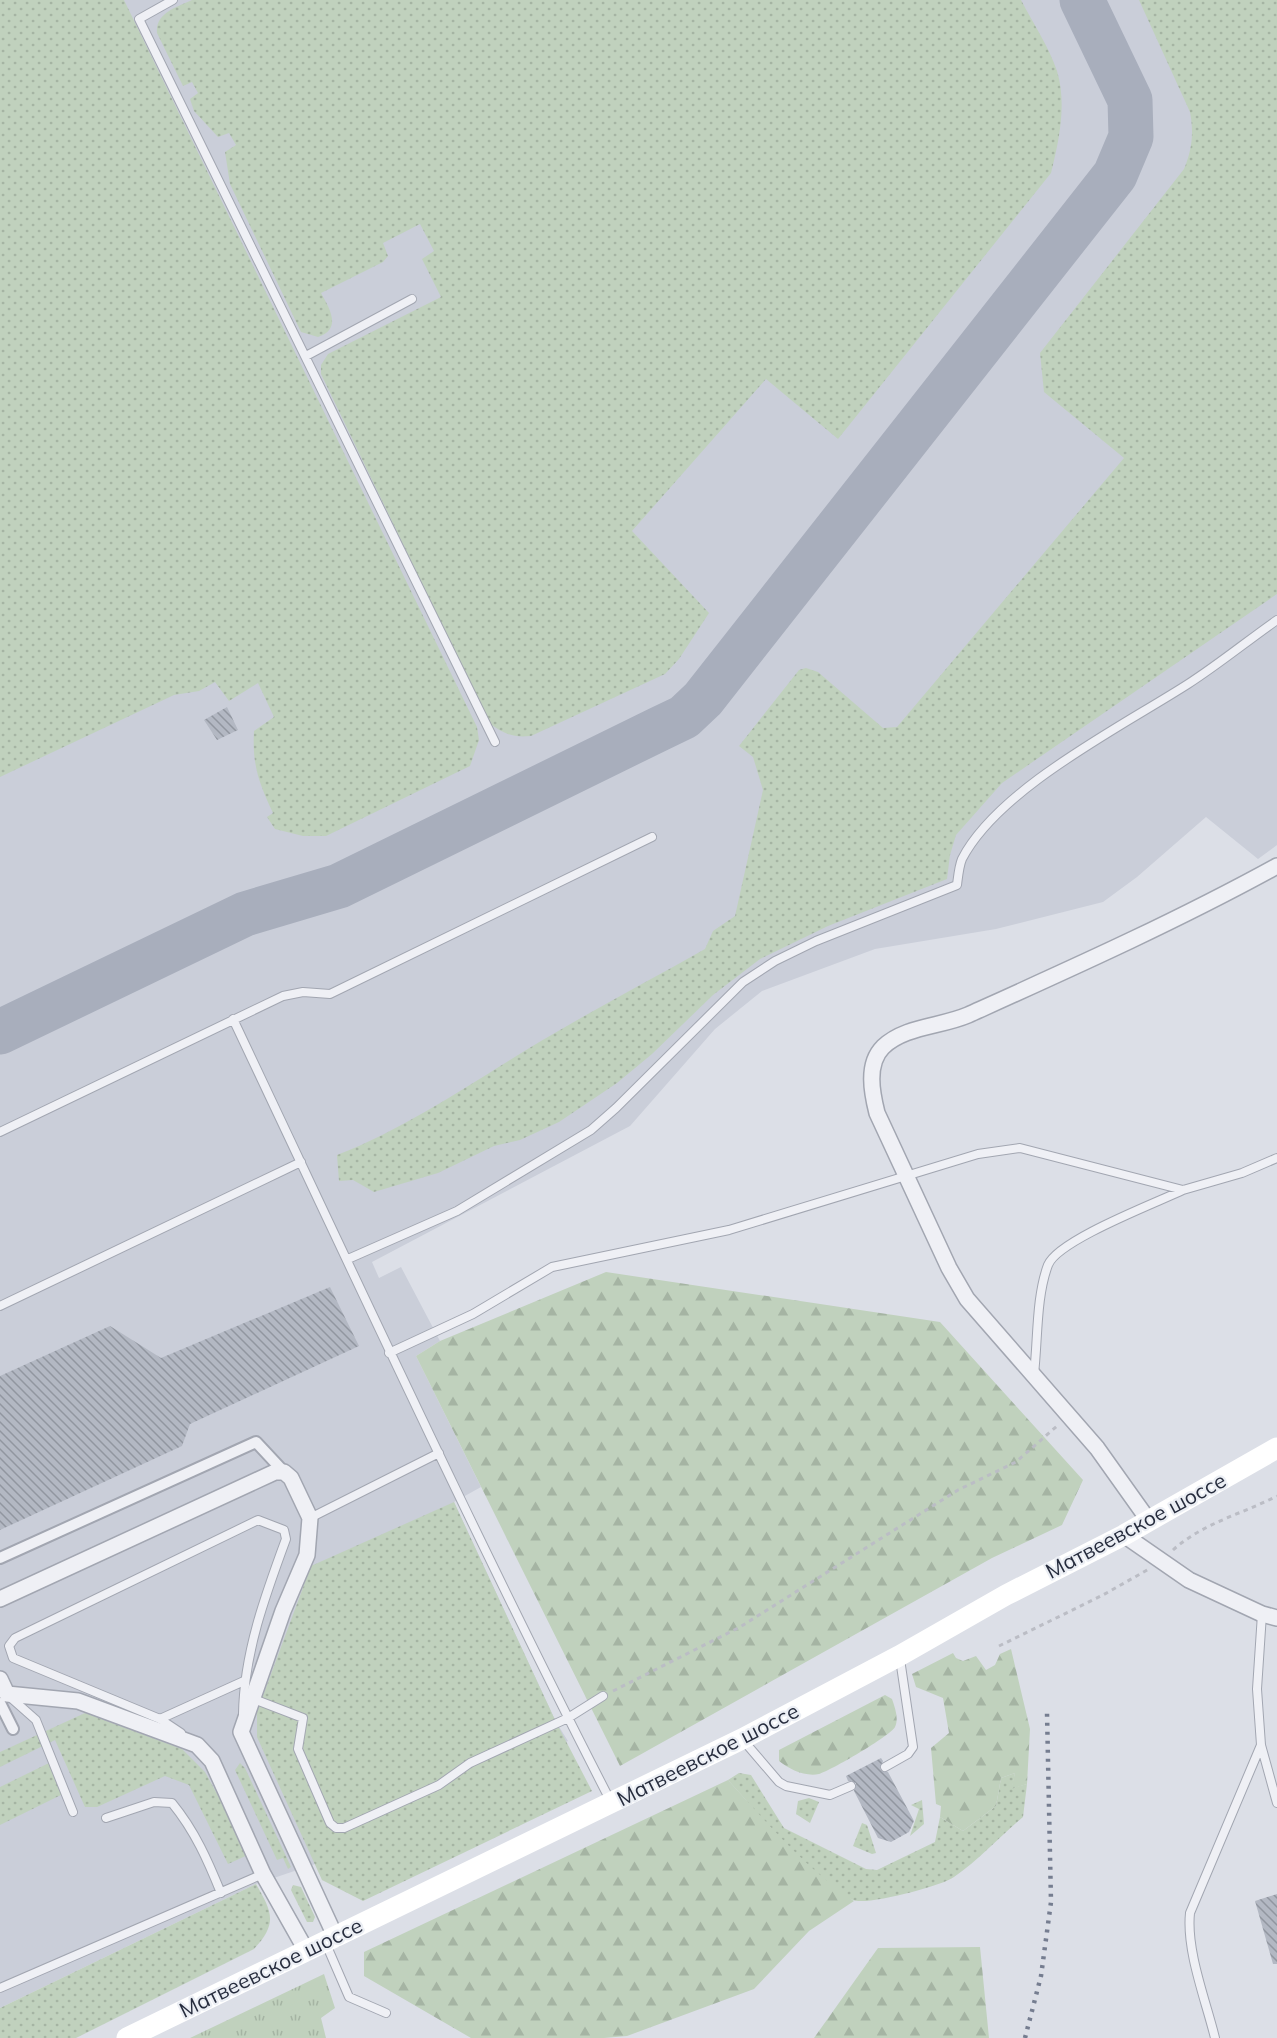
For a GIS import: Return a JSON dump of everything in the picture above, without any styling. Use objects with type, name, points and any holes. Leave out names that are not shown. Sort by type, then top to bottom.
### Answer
[{"type":"main road","name":"Матвеевское шоссе","points":[[127,2038],[742,1739],[899,1656],[1006,1595],[1124,1535],[1277,1448]]},
{"type":"street","points":[[1149,1521],[1097,1448],[967,1299],[949,1269],[877,1113],[872,1091],[873,1068],[881,1049],[897,1036],[962,1018],[1233,890],[1277,866]]},
{"type":"street","points":[[0,1558],[256,1442],[291,1478],[310,1518],[307,1555],[251,1698],[242,1726],[242,1735],[323,1944]]},
{"type":"street","points":[[0,1599],[275,1472],[284,1472]]},
{"type":"street","points":[[1124,1535],[1189,1580],[1262,1614],[1277,1618]]},
{"type":"street","points":[[0,1679],[13,1729]]},
{"type":"street","points":[[4,1698],[78,1701],[196,1745],[212,1761],[263,1874],[323,1944]]},
{"type":"lane","points":[[173,0],[139,19],[495,742]]},
{"type":"lane","points":[[306,356],[412,299]]},
{"type":"lane","points":[[348,1259],[457,1211],[591,1130],[743,982],[775,961],[816,940],[957,885],[962,860],[987,824],[1016,798],[1057,766],[1191,682],[1277,620]]},
{"type":"lane","points":[[0,1132],[283,996],[303,992],[330,994],[652,837]]},
{"type":"lane","points":[[233,1019],[348,1259],[389,1353],[612,1804]]},
{"type":"lane","points":[[389,1353],[473,1314],[552,1267],[729,1230],[978,1154],[1020,1148],[1183,1190]]},
{"type":"lane","points":[[1034,1374],[1043,1287],[1049,1263],[1064,1245],[1183,1190],[1242,1173],[1277,1158]]},
{"type":"lane","points":[[0,1306],[301,1162]]},
{"type":"lane","points":[[310,1518],[439,1453]]},
{"type":"lane","points":[[196,1745],[160,1719],[13,1658],[9,1646],[15,1638],[258,1520],[284,1530],[286,1539],[257,1626],[244,1681],[242,1726]]},
{"type":"lane","points":[[1262,1614],[1257,1689],[1261,1745],[1277,1803]]},
{"type":"lane","points":[[885,1767],[908,1754],[913,1747],[899,1656]]},
{"type":"lane","points":[[160,1719],[244,1681]]},
{"type":"lane","points":[[251,1698],[303,1718],[298,1749],[330,1823],[336,1828],[344,1828],[439,1785],[470,1763],[568,1718],[603,1696]]},
{"type":"lane","points":[[4,1698],[36,1720],[73,1812]]},
{"type":"lane","points":[[742,1739],[778,1782],[786,1786],[830,1795],[851,1786]]},
{"type":"lane","points":[[1215,2038],[1192,1944],[1189,1927],[1190,1913],[1261,1745]]},
{"type":"lane","points":[[106,1818],[154,1802],[172,1803],[187,1821],[205,1852],[221,1893]]},
{"type":"lane","points":[[0,1988],[263,1874]]},
{"type":"lane","points":[[323,1944],[350,1997],[386,2013]]},
{"type":"path","points":[[603,1696],[740,1627],[958,1490],[1016,1462],[1069,1415]]},
{"type":"path","points":[[999,1646],[1112,1591],[1162,1561],[1184,1541],[1227,1516],[1247,1511],[1277,1496]]},
{"type":"shaded area","points":[[0,0],[1277,0],[1277,845],[1258,859],[1206,817],[1137,877],[1103,902],[996,929],[875,949],[762,991],[715,1029],[630,1126],[372,1262],[379,1278],[401,1267],[440,1341],[416,1356],[481,1487],[454,1502],[556,1722],[568,1741],[321,1862],[256,1884],[0,2008]]},
{"type":"green space","points":[[0,0],[124,0],[477,727],[479,740],[470,766],[326,836],[303,836],[275,829],[267,817],[273,813],[258,774],[254,754],[254,731],[274,717],[258,683],[229,701],[215,682],[199,691],[174,695],[0,777]]},
{"type":"green space","points":[[192,0],[1021,0],[1057,71],[1062,109],[1059,135],[1051,173],[838,439],[766,379],[632,531],[709,613],[679,659],[665,674],[531,736],[514,736],[489,723],[321,374],[321,365],[328,354],[441,297],[422,259],[434,251],[420,224],[383,243],[388,256],[383,262],[321,293],[332,318],[330,329],[318,337],[301,332],[230,184],[225,152],[236,145],[229,133],[218,137],[194,111],[190,99],[198,93],[192,82],[183,86],[157,33],[157,26],[163,16]]},
{"type":"green space","points":[[1139,0],[1277,0],[1277,594],[1002,783],[956,835],[950,855],[947,879],[828,926],[760,959],[713,995],[652,1054],[617,1083],[559,1122],[520,1140],[494,1146],[438,1173],[374,1192],[353,1180],[339,1181],[337,1155],[416,1117],[561,1029],[705,949],[713,931],[735,916],[763,790],[753,757],[739,746],[799,670],[806,668],[818,672],[883,728],[897,727],[1124,458],[1044,392],[1040,353],[1184,169],[1189,155],[1192,141],[1190,112]]},
{"type":"green space","points":[[606,1272],[940,1322],[1083,1480],[1062,1525],[992,1558],[620,1766],[416,1356],[440,1341]]},
{"type":"green space","points":[[454,1502],[556,1722],[592,1791],[363,1901],[322,1880],[257,1737],[257,1712],[311,1566]]},
{"type":"green space","points":[[1011,1649],[1030,1729],[1027,1784],[1011,1789],[1015,1773],[1001,1778],[996,1806],[963,1831],[940,1817],[941,1806],[936,1804],[931,1748],[949,1733],[943,1698],[916,1687],[912,1674],[953,1653],[956,1658],[963,1661],[976,1656],[986,1670],[995,1665],[1000,1654]]},
{"type":"green space","points":[[885,1695],[892,1699],[896,1724],[891,1731],[872,1745],[835,1767],[814,1775],[798,1772],[779,1761],[779,1750]]},
{"type":"green space","points":[[85,1713],[182,1749],[205,1772],[250,1854],[228,1864],[189,1785],[165,1776],[97,1807],[85,1807],[55,1740],[0,1767],[0,1752]]},
{"type":"green space","points":[[53,1761],[65,1793],[0,1825],[0,1787]]},
{"type":"green space","points":[[240,1763],[245,1768],[291,1867],[288,1869],[283,1858],[277,1860],[235,1770]]},
{"type":"green space","points":[[739,1773],[751,1775],[784,1828],[866,1869],[877,1870],[935,1842],[940,1817],[963,1831],[996,1806],[1001,1778],[1015,1773],[1012,1788],[1027,1784],[1023,1817],[954,1877],[904,1894],[861,1901],[853,1900],[821,1879],[787,1846],[728,1780]]},
{"type":"green space","points":[[728,1780],[803,1860],[854,1901],[809,1931],[754,1989],[627,2036],[471,2038],[364,1976],[364,1952]]},
{"type":"green space","points":[[809,1798],[819,1802],[810,1823],[796,1814],[798,1801]]},
{"type":"green space","points":[[922,1800],[924,1824],[910,1836],[919,1809],[911,1805]]},
{"type":"green space","points":[[862,1823],[867,1825],[876,1853],[872,1854],[853,1846]]},
{"type":"green space","points":[[256,1884],[266,1902],[270,1917],[267,1932],[254,1949],[76,2038],[0,2038],[0,2008]]},
{"type":"green space","points":[[293,1885],[301,1887],[315,1917],[313,1922],[307,1922],[291,1890]]},
{"type":"green space","points":[[980,1947],[989,2038],[814,2038],[878,1948]]},
{"type":"green space","points":[[324,1974],[335,2008],[321,2018],[326,2038],[190,2038]]},
{"type":"building","points":[[227,707],[238,730],[217,740],[204,720]]},
{"type":"building","points":[[330,1287],[359,1346],[190,1424],[182,1446],[0,1530],[0,1376],[110,1326],[161,1358]]},
{"type":"building","points":[[881,1758],[883,1761],[880,1769],[888,1772],[914,1821],[909,1832],[891,1842],[878,1838],[854,1791],[856,1783],[848,1781],[846,1776]]},
{"type":"building","points":[[1277,1894],[1277,1964],[1273,1964],[1255,1901]]},
{"type":"taxiway","points":[[0,1032],[245,914],[339,886],[684,717],[703,699],[1115,175],[1131,137],[1130,100],[1082,0]]},
{"type":"railway","points":[[1025,2038],[1041,1976],[1051,1902],[1047,1713]]}]
